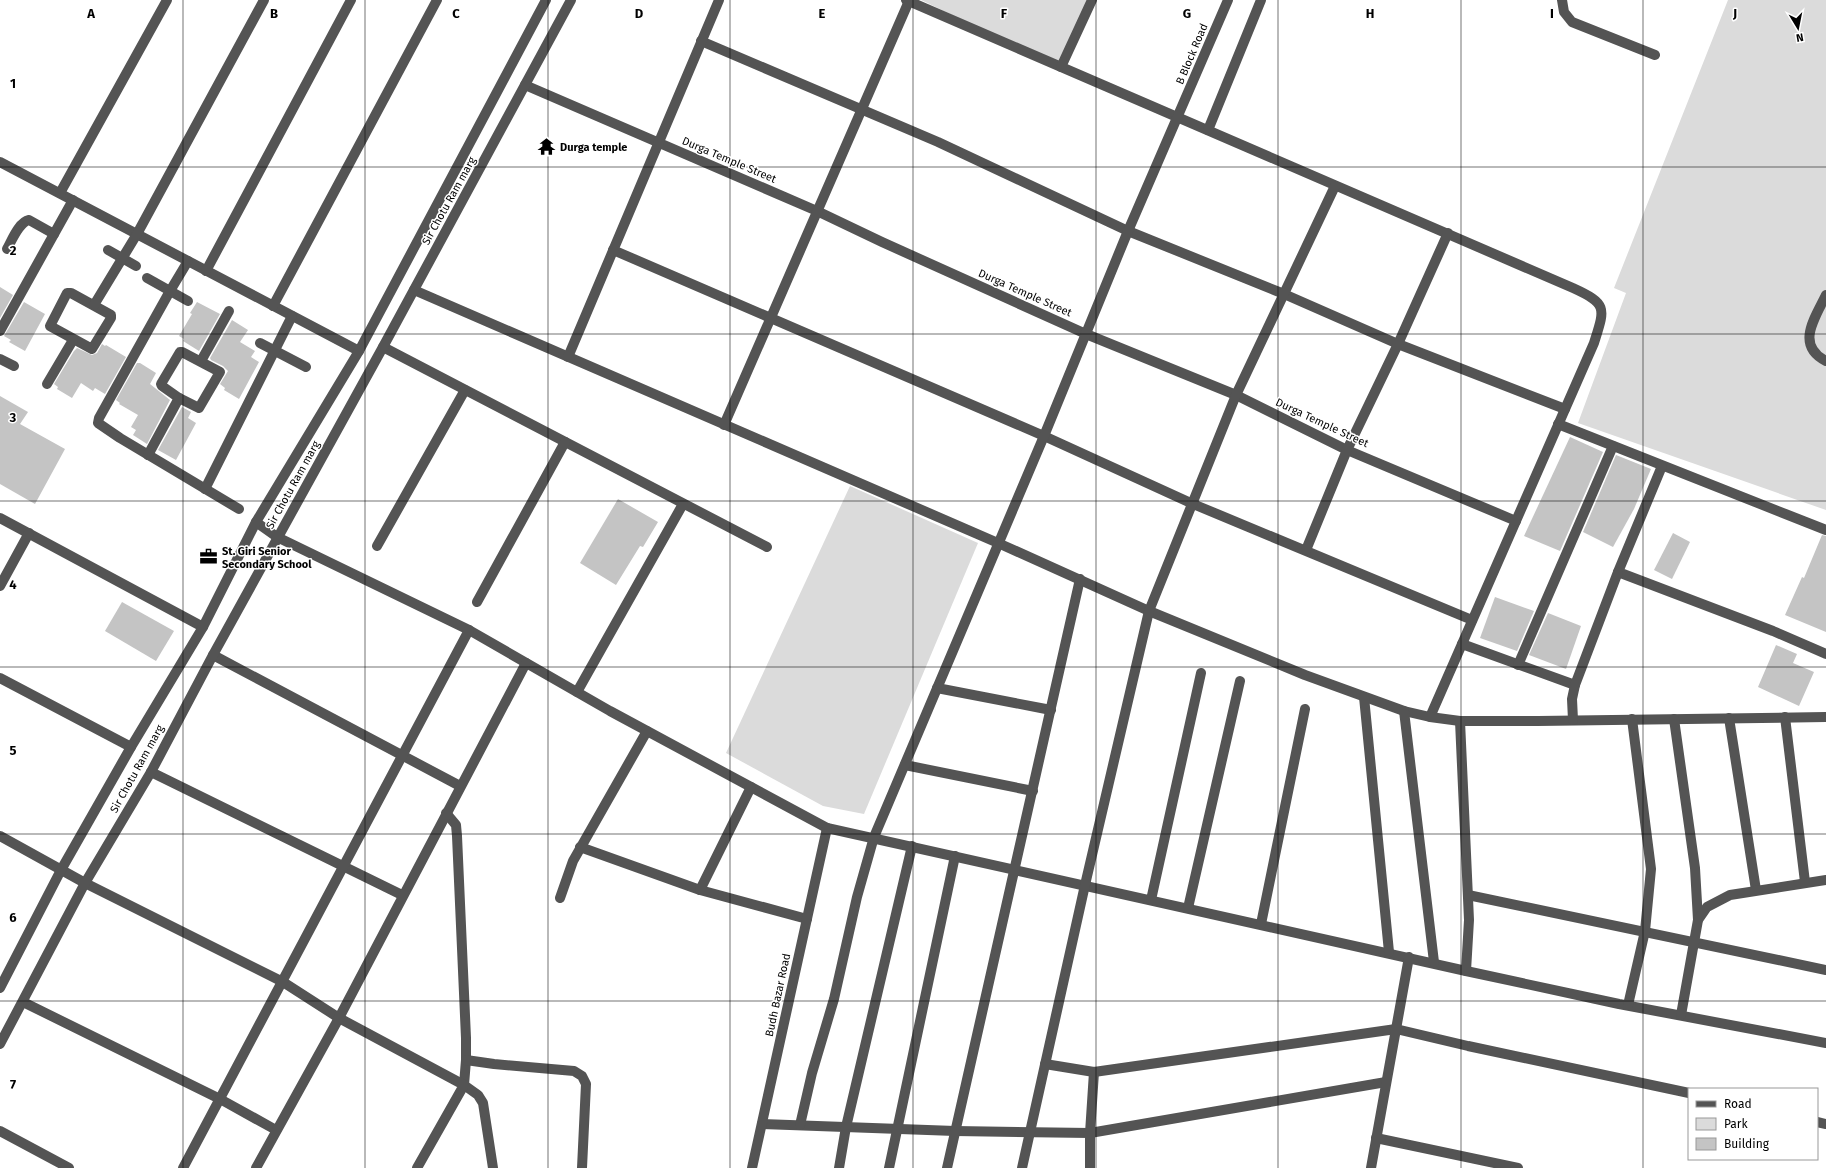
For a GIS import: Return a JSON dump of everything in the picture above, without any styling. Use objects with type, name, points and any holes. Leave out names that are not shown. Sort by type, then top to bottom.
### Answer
[{"type":"street","points":[[60,193],[167,0]]},
{"type":"street","points":[[94,305],[137,234],[264,0]]},
{"type":"street","points":[[206,271],[351,0]]},
{"type":"street","points":[[273,306],[437,0]]},
{"type":"street","name":"Sir Chotu Ram marg","points":[[0,988],[61,870],[131,747],[203,627],[256,522],[359,351],[546,0]]},
{"type":"street","name":"Sir Chotu Ram marg","points":[[0,1044],[85,883],[151,772],[212,655],[383,347],[571,0]]},
{"type":"street","points":[[568,357],[719,0]]},
{"type":"street","points":[[1061,67],[1092,0]]},
{"type":"street","name":"B Block Road","points":[[800,1126],[812,1073],[834,998],[857,897],[874,837],[1044,436],[1128,231],[1179,117],[1228,0]]},
{"type":"street","points":[[1208,130],[1261,0]]},
{"type":"street","points":[[1562,0],[1564,12],[1572,22],[1655,55]]},
{"type":"street","points":[[724,425],[862,109],[907,1],[1179,117],[1335,186],[1448,233],[1593,297],[1600,305],[1603,313],[1594,343],[1430,718]]},
{"type":"street","points":[[701,41],[938,142],[1128,231],[1284,294],[1398,344],[1565,409]]},
{"type":"street","name":"Durga Temple Street","points":[[525,85],[817,211],[889,246],[1086,334],[1236,395],[1347,450],[1516,521]]},
{"type":"street","points":[[0,162],[359,351]]},
{"type":"street","points":[[1022,1168],[1085,885],[1149,612],[1236,395],[1335,186]]},
{"type":"street","points":[[0,331],[73,200]]},
{"type":"street","points":[[7,249],[22,224],[29,220],[54,234]]},
{"type":"street","points":[[1306,550],[1347,450],[1398,344],[1448,233]]},
{"type":"street","points":[[108,250],[136,266]]},
{"type":"street","points":[[613,250],[1044,436],[1193,504],[1472,620]]},
{"type":"street","points":[[188,261],[98,420],[99,425],[239,509]]},
{"type":"street","points":[[147,278],[188,301]]},
{"type":"street","points":[[414,290],[998,543],[1080,579],[1149,612],[1305,675],[1404,711],[1430,718],[1460,721],[1826,716]]},
{"type":"street","points":[[67,293],[71,293],[111,313],[112,316],[94,348],[91,349],[73,340],[50,326],[67,293]]},
{"type":"street","points":[[1826,296],[1812,325],[1808,339],[1811,348],[1819,357],[1826,361]]},
{"type":"street","points":[[200,361],[229,311]]},
{"type":"street","points":[[205,489],[292,316]]},
{"type":"street","points":[[47,384],[73,340]]},
{"type":"street","points":[[260,343],[306,367]]},
{"type":"street","points":[[383,347],[767,547]]},
{"type":"street","points":[[182,352],[200,361],[219,371],[220,374],[200,408],[179,398],[163,388],[161,384],[178,354],[182,352]]},
{"type":"street","points":[[0,359],[14,366]]},
{"type":"street","points":[[377,546],[465,390]]},
{"type":"street","points":[[148,455],[179,398]]},
{"type":"street","points":[[1558,424],[1826,530]]},
{"type":"street","points":[[477,602],[565,442]]},
{"type":"street","points":[[1518,665],[1613,446]]},
{"type":"street","points":[[1573,720],[1572,699],[1575,685],[1618,572],[1662,466]]},
{"type":"street","points":[[577,692],[683,504]]},
{"type":"street","points":[[0,518],[203,627]]},
{"type":"street","points":[[256,522],[277,537],[469,630],[647,731],[827,828],[874,837],[1434,962],[1466,971],[1628,1005],[1826,1043]]},
{"type":"street","points":[[0,586],[29,533]]},
{"type":"street","points":[[1618,572],[1773,631],[1826,654]]},
{"type":"street","points":[[947,1168],[1016,869],[1080,579]]},
{"type":"street","points":[[183,1168],[344,868],[469,630]]},
{"type":"street","points":[[1462,644],[1575,685]]},
{"type":"street","points":[[212,655],[460,786]]},
{"type":"street","points":[[256,1168],[339,1018],[402,895],[526,663]]},
{"type":"street","points":[[1151,900],[1201,674]]},
{"type":"street","points":[[0,678],[131,747]]},
{"type":"street","points":[[1188,908],[1240,681]]},
{"type":"street","points":[[937,688],[1051,710]]},
{"type":"street","points":[[1364,697],[1388,952]]},
{"type":"street","points":[[1261,924],[1305,709]]},
{"type":"street","points":[[1404,711],[1434,962]]},
{"type":"street","points":[[1785,717],[1805,882]]},
{"type":"street","points":[[1729,718],[1756,890]]},
{"type":"street","points":[[1628,1005],[1645,931],[1651,869],[1632,719]]},
{"type":"street","points":[[1674,719],[1695,868],[1698,920],[1681,1015]]},
{"type":"street","points":[[1460,721],[1469,920],[1466,971]]},
{"type":"street","points":[[560,898],[573,861],[580,847],[647,731]]},
{"type":"street","points":[[905,765],[1033,791]]},
{"type":"street","points":[[151,772],[344,868],[402,895]]},
{"type":"street","points":[[700,890],[752,787]]},
{"type":"street","points":[[418,1168],[464,1086],[466,1060],[457,836],[456,825],[446,814]]},
{"type":"street","name":"Budh Bazar Road","points":[[752,1168],[827,828]]},
{"type":"street","points":[[0,836],[85,883],[283,982],[339,1018],[478,1095],[483,1103],[493,1168]]},
{"type":"street","points":[[839,1168],[846,1127],[912,846]]},
{"type":"street","points":[[580,847],[700,890],[807,919]]},
{"type":"street","points":[[889,1168],[955,856]]},
{"type":"street","points":[[1698,920],[1707,907],[1730,895],[1805,882],[1826,880]]},
{"type":"street","points":[[1468,895],[1826,970]]},
{"type":"street","points":[[1371,1168],[1410,957]]},
{"type":"street","points":[[23,1002],[220,1100],[276,1130]]},
{"type":"street","points":[[1045,1064],[1094,1072],[1396,1029],[1468,1046],[1688,1093]]},
{"type":"street","points":[[466,1060],[574,1071],[582,1076],[586,1084],[582,1168]]},
{"type":"street","points":[[1090,1168],[1090,1133],[1094,1072]]},
{"type":"street","points":[[762,1124],[955,1131],[1090,1133],[1386,1082]]},
{"type":"street","points":[[0,1131],[69,1168]]},
{"type":"street","points":[[1376,1138],[1518,1168]]},
{"type":"green space","points":[[921,0],[1092,0],[1061,67]]},
{"type":"green space","points":[[1728,0],[1826,0],[1826,510],[1578,423],[1626,293],[1614,288]]},
{"type":"green space","points":[[850,486],[978,543],[864,814],[823,806],[726,753]]},
{"type":"building","points":[[0,287],[13,295],[0,318]]},
{"type":"building","points":[[24,302],[45,314],[25,351],[9,342],[11,340],[4,336]]},
{"type":"building","points":[[197,302],[220,314],[199,351],[183,341],[184,339],[179,336]]},
{"type":"building","points":[[232,320],[248,330],[240,342],[255,351],[251,357],[259,362],[239,399],[224,390],[225,388],[220,384],[228,371],[210,358]]},
{"type":"building","points":[[102,344],[126,357],[105,394],[95,388],[93,391],[81,383],[72,398],[57,389],[58,387],[54,384],[77,348],[92,355],[97,353]]},
{"type":"building","points":[[137,363],[140,363],[156,373],[150,384],[170,400],[147,444],[133,435],[136,430],[131,427],[138,415],[119,404],[120,403],[116,400]]},
{"type":"building","points":[[0,396],[28,412],[20,424],[65,449],[35,504],[0,484]]},
{"type":"building","points":[[182,407],[191,412],[188,418],[196,423],[176,460],[158,450]]},
{"type":"building","points":[[1570,437],[1603,452],[1560,551],[1524,536]]},
{"type":"building","points":[[1616,455],[1651,469],[1634,509],[1613,547],[1583,532]]},
{"type":"building","points":[[618,499],[658,522],[643,547],[640,546],[616,585],[580,563]]},
{"type":"building","points":[[1673,533],[1690,542],[1672,579],[1654,570]]},
{"type":"building","points":[[1822,535],[1826,536],[1826,632],[1785,615],[1802,577],[1804,578]]},
{"type":"building","points":[[1495,597],[1534,611],[1517,651],[1480,638]]},
{"type":"building","points":[[122,602],[174,631],[156,661],[105,631]]},
{"type":"building","points":[[1548,613],[1581,626],[1566,669],[1529,655]]},
{"type":"building","points":[[1776,645],[1797,654],[1793,663],[1814,672],[1799,706],[1758,687]]},
{"type":"place","name":"Durga temple","points":[[547,147]]},
{"type":"place","name":"St. Giri Senior Secondary School","points":[[209,557]]}]
